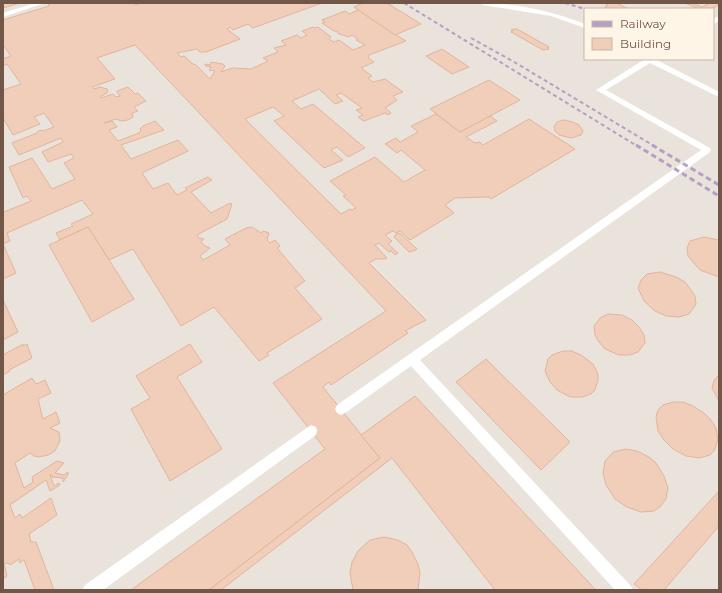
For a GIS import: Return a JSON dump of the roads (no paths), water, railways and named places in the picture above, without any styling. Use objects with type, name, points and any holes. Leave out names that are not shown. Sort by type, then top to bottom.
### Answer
[{"type":"lane","points":[[3,15],[42,3]]},
{"type":"lane","points":[[483,3],[552,14],[584,26]]},
{"type":"lane","points":[[340,409],[707,150],[600,90],[648,60]]},
{"type":"lane","points":[[652,60],[719,95]]},
{"type":"lane","points":[[411,358],[625,590]]},
{"type":"lane","points":[[90,590],[311,431]]},
{"type":"railway","points":[[404,3],[637,146]]},
{"type":"railway","points":[[565,3],[584,9]]},
{"type":"railway","points":[[471,38],[516,63],[654,146]]},
{"type":"railway","points":[[636,145],[719,196]]},
{"type":"railway","points":[[652,145],[719,185]]}]
